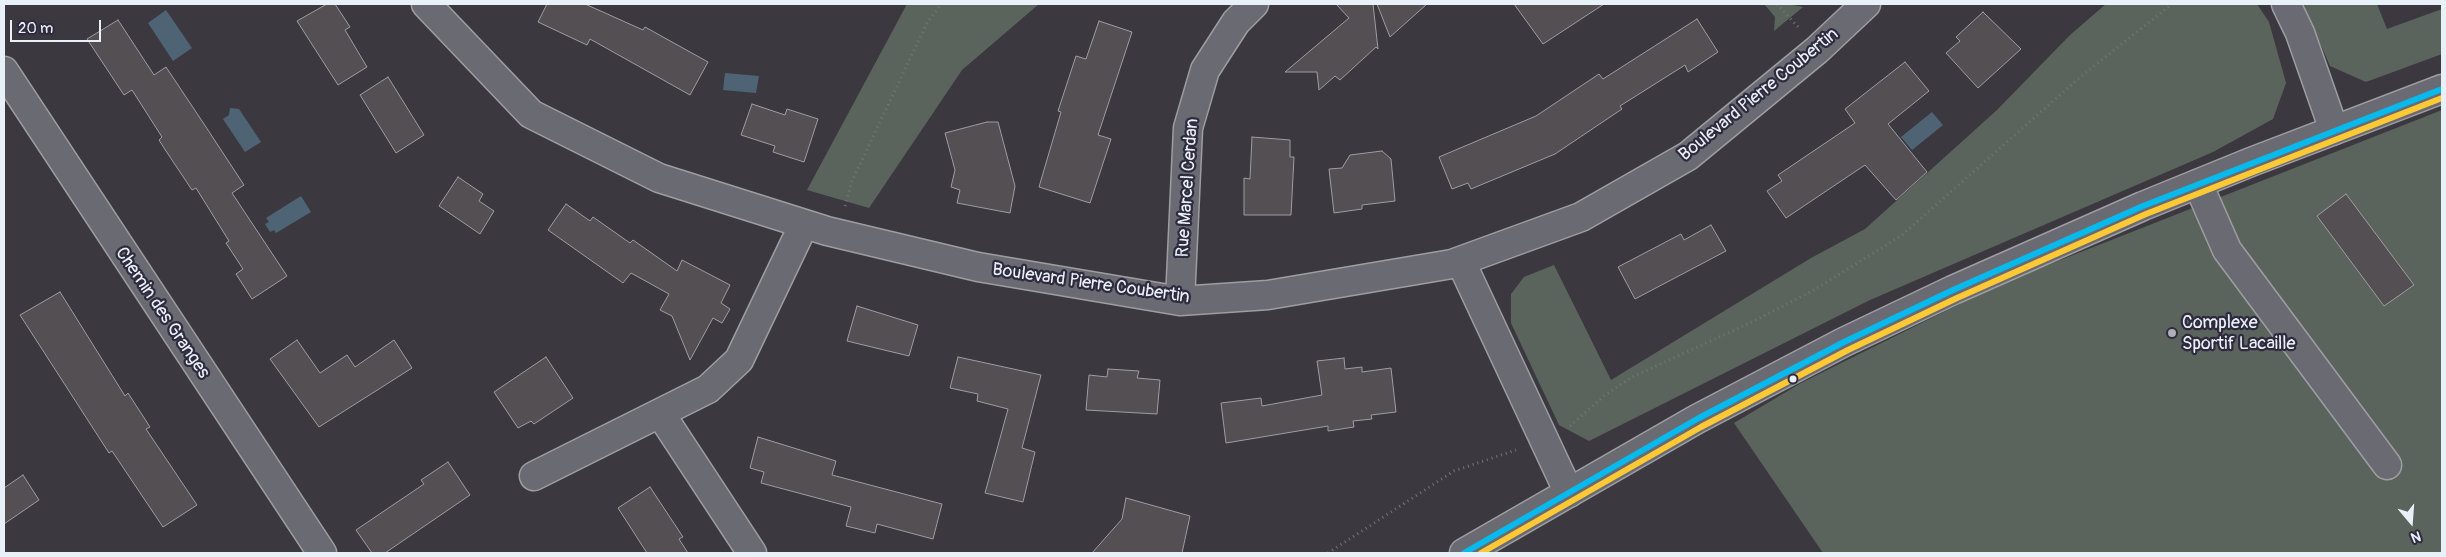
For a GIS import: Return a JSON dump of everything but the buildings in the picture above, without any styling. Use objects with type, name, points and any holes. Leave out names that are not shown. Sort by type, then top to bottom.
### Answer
[{"type":"street","name":"Boulevard Pierre Coubertin","points":[[426,4],[531,114],[660,178],[804,224],[978,267],[1180,301],[1268,295],[1461,262],[1581,217],[1688,156],[1817,50],[1866,4]]},
{"type":"street","name":"Rue Marcel Cerdan","points":[[1180,301],[1188,128],[1206,70],[1236,22],[1254,4]]},
{"type":"street","points":[[2286,4],[2300,33],[2334,130]]},
{"type":"street","name":"Chemin des Granges","points":[[4,71],[322,553]]},
{"type":"street","points":[[1464,553],[1697,418],[1844,342],[1953,290],[2143,206],[2442,89]]},
{"type":"street","points":[[2198,184],[2227,250],[2387,465]]},
{"type":"street","points":[[534,476],[708,389],[739,360],[804,224]]},
{"type":"street","points":[[1461,262],[1569,493]]},
{"type":"street","points":[[660,412],[752,553]]},
{"type":"path","points":[[837,233],[852,181],[927,23],[941,4]]},
{"type":"path","points":[[1328,553],[1454,471],[1509,453],[1570,427],[1604,396],[1632,376],[1768,314],[1853,267],[1901,236],[2078,79],[2172,4]]},
{"type":"shaded area","points":[[907,4],[1039,4],[962,70],[869,208],[807,190]]},
{"type":"shaded area","points":[[1764,4],[1788,4],[1803,7],[1774,31],[1775,17]]},
{"type":"shaded area","points":[[2106,4],[2257,4],[2269,22],[2286,83],[2273,119],[2213,152],[1870,300],[1589,441],[1559,425],[1511,323],[1511,294],[1524,277],[1554,265],[1611,380],[1811,258],[1865,229],[1997,110],[2070,35]]},
{"type":"shaded area","points":[[2303,4],[2377,4],[2387,29],[2442,9],[2442,54],[2366,82],[2330,66]]},
{"type":"shaded area","name":"Complexe Sportif Lacaille","points":[[2442,110],[2442,553],[1823,553],[1734,423],[1801,383],[2002,283]]},
{"type":"water","points":[[166,10],[192,48],[173,61],[148,23]]},
{"type":"water","points":[[725,73],[759,76],[756,93],[723,90]]},
{"type":"water","points":[[230,108],[239,109],[261,142],[245,152],[223,119],[229,115]]},
{"type":"water","points":[[1932,112],[1943,125],[1912,150],[1901,137]]},
{"type":"water","points":[[301,196],[311,212],[276,233],[274,230],[270,232],[265,224],[269,222],[266,218]]},
{"type":"transit line","points":[[1464,553],[1697,419],[1844,342],[1953,290],[2143,206],[2442,89]]},
{"type":"transit line","points":[[1481,553],[1701,427],[1848,350],[1957,298],[2146,214],[2442,98]]},
{"type":"place","name":"Complexe Sportif Lacaille","points":[[2172,333]]}]
